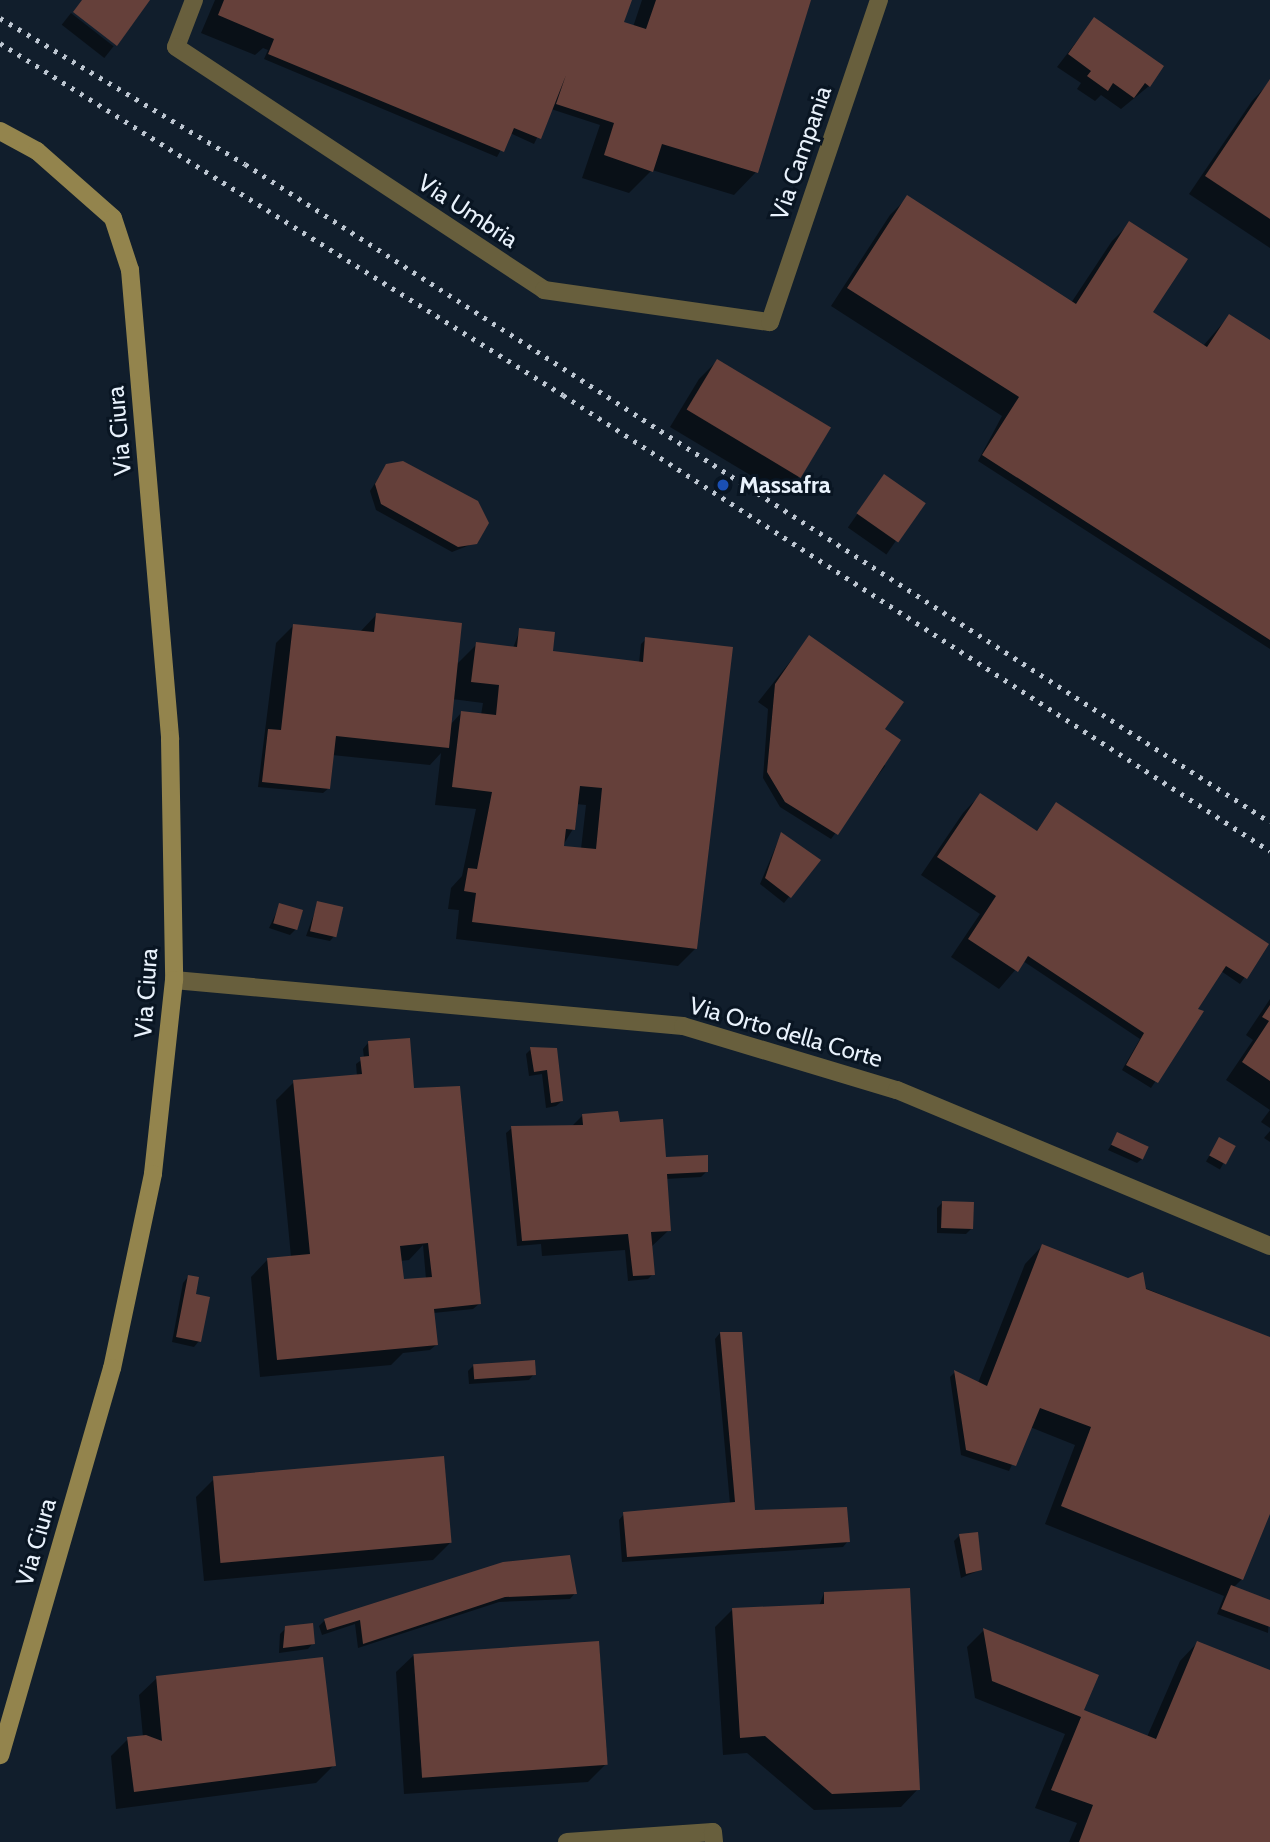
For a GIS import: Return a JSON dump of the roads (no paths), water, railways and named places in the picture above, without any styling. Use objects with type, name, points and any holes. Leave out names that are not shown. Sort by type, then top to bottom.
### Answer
[{"type":"main road","name":"Via Ciura","points":[[0,131],[37,151],[113,218],[130,270],[170,739],[174,980],[153,1174],[112,1368],[0,1755]]},
{"type":"street","name":"Via Umbria","points":[[194,0],[176,47],[544,290],[770,322]]},
{"type":"street","name":"Via Campania","points":[[770,322],[879,0]]},
{"type":"street","name":"Via Orto della Corte","points":[[174,980],[683,1026],[897,1090],[1270,1245]]},
{"type":"street","points":[[567,1842],[713,1832],[714,1842]]},
{"type":"railway","points":[[0,18],[245,164],[1270,822]]},
{"type":"railway","points":[[0,43],[563,395],[1270,851]]},
{"type":"place","name":"Massafra","points":[[723,485]]}]
